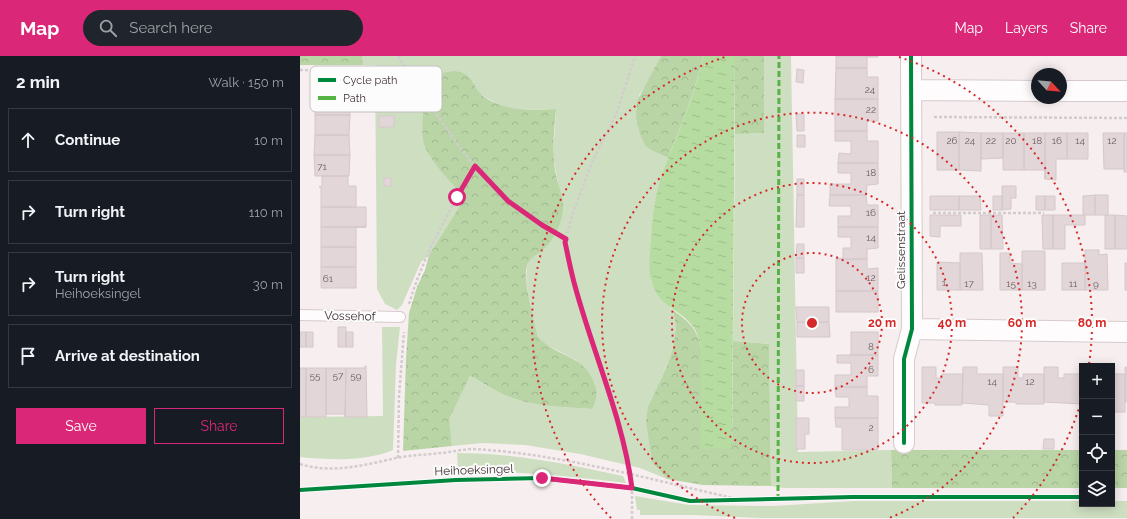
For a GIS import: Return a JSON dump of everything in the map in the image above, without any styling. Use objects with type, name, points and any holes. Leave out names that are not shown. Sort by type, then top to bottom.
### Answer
[{"type":"street","name":"Gelissenstraat","points":[[904,443],[904,360],[912,330],[911,56]]},
{"type":"street","points":[[911,90],[1031,91]]},
{"type":"street","points":[[1067,91],[1127,91]]},
{"type":"street","points":[[912,330],[1127,332]]},
{"type":"lane","name":"Vossehof","points":[[300,315],[404,314]]},
{"type":"path","points":[[398,56],[404,66]]},
{"type":"path","points":[[632,519],[632,488],[625,449],[615,412],[575,286],[565,242],[572,215],[593,160],[617,112],[635,56]]},
{"type":"path","points":[[300,70],[310,70]]},
{"type":"path","points":[[435,112],[475,166],[508,201],[542,225],[566,239]]},
{"type":"path","points":[[911,117],[1127,118]]},
{"type":"path","points":[[404,314],[414,285],[424,264],[457,197],[475,166]]},
{"type":"path","points":[[911,213],[1044,213]]},
{"type":"path","points":[[398,458],[399,396],[404,330]]},
{"type":"path","points":[[624,487],[639,490]]},
{"type":"path","points":[[720,500],[749,500]]},
{"type":"shaded area","points":[[362,56],[661,56],[647,84],[639,95],[651,150],[668,158],[661,178],[651,278],[659,296],[673,310],[676,327],[673,348],[666,369],[652,462],[667,479],[640,468],[580,454],[525,445],[483,443],[452,446],[448,419],[470,376],[501,393],[522,401],[551,406],[592,409],[576,360],[543,343],[538,337],[528,296],[526,273],[528,264],[531,257],[542,251],[561,195],[553,155],[556,109],[520,110],[503,107],[480,94],[468,76],[429,155],[464,199],[429,255],[421,262],[402,305],[397,310],[385,304],[377,289],[375,112],[442,112],[442,66],[363,65]]},
{"type":"shaded area","points":[[764,56],[791,56],[798,452],[891,450],[892,488],[783,488],[771,486],[769,344],[733,341],[735,134],[764,133]]},
{"type":"shaded area","points":[[382,327],[400,327],[396,365],[393,450],[370,457],[347,459],[300,457],[300,417],[383,416]]},
{"type":"shaded area","points":[[457,453],[478,453],[520,457],[561,463],[623,476],[626,483],[542,474],[458,472]]},
{"type":"shaded area","points":[[635,496],[689,505],[773,506],[853,501],[1079,501],[1079,507],[1115,507],[1115,501],[1127,501],[1127,518],[759,518],[692,515],[640,515],[640,510],[637,510]]},
{"type":"green space","points":[[300,56],[362,56],[363,65],[300,65]]},
{"type":"green space","points":[[661,56],[703,56],[692,95],[668,158],[651,150],[645,145],[640,134],[636,117],[637,101]]},
{"type":"green space","points":[[735,56],[764,56],[764,133],[735,134]]},
{"type":"green space","points":[[454,71],[461,72],[470,78],[481,94],[494,103],[503,106],[520,109],[556,109],[554,162],[563,209],[559,225],[551,241],[528,263],[526,272],[527,290],[538,337],[545,344],[577,361],[584,367],[590,374],[594,383],[596,396],[592,409],[541,405],[506,396],[470,376],[449,419],[452,446],[403,451],[409,313],[429,255],[464,199],[428,154],[423,141],[422,132],[424,112],[442,112],[443,73]]},
{"type":"green space","points":[[673,310],[688,322],[695,330],[732,448],[733,341],[769,344],[771,486],[703,485],[667,479],[652,462],[646,421],[648,407],[666,369],[673,348],[676,327]]},
{"type":"green space","points":[[891,450],[1079,450],[1079,488],[892,488]]},
{"type":"green space","points":[[1115,450],[1127,450],[1127,488],[1115,488]]},
{"type":"water","points":[[703,56],[735,56],[732,448],[701,449],[701,348],[695,330],[689,321],[664,302],[654,289],[650,270],[652,224],[655,200],[666,162],[695,87]]},
{"type":"building","points":[[836,56],[878,57],[867,57],[867,68],[836,68]]},
{"type":"building","points":[[836,68],[867,68],[867,77],[878,77],[878,99],[835,99]]},
{"type":"building","points":[[797,69],[804,70],[803,83],[796,82]]},
{"type":"building","points":[[835,99],[878,99],[878,121],[867,121],[867,131],[835,131]]},
{"type":"building","points":[[315,112],[350,112],[350,115],[315,115]]},
{"type":"building","points":[[796,114],[804,114],[804,131],[797,131]]},
{"type":"building","points":[[315,115],[350,115],[349,135],[315,135]]},
{"type":"building","points":[[379,116],[394,116],[394,127],[379,127]]},
{"type":"building","points":[[835,131],[867,131],[867,141],[878,141],[878,163],[838,163],[839,153],[851,154],[851,141],[835,141]]},
{"type":"building","points":[[937,132],[959,132],[959,170],[937,170]]},
{"type":"building","points":[[959,132],[981,133],[981,171],[959,170]]},
{"type":"building","points":[[981,133],[1003,133],[1003,158],[981,159]]},
{"type":"building","points":[[1003,133],[1024,133],[1024,170],[1003,170]]},
{"type":"building","points":[[1024,133],[1045,133],[1045,170],[1024,170]]},
{"type":"building","points":[[1045,133],[1067,133],[1067,159],[1056,159],[1056,180],[1045,179]]},
{"type":"building","points":[[1067,133],[1088,133],[1088,159],[1067,159]]},
{"type":"building","points":[[1103,133],[1124,133],[1124,169],[1104,169]]},
{"type":"building","points":[[1124,133],[1127,133],[1127,172],[1124,172]]},
{"type":"building","points":[[315,135],[349,135],[350,155],[314,155]]},
{"type":"building","points":[[797,135],[805,135],[805,147],[797,147]]},
{"type":"building","points":[[314,155],[350,155],[349,176],[315,176]]},
{"type":"building","points":[[838,163],[878,163],[878,184],[867,185],[866,195],[830,195],[830,184],[851,184],[851,173],[838,173]]},
{"type":"building","points":[[322,176],[348,176],[348,186],[356,186],[356,207],[321,207],[321,187],[319,187],[322,186]]},
{"type":"building","points":[[384,178],[391,178],[391,186],[384,186]]},
{"type":"building","points":[[797,179],[804,179],[804,195],[797,195]]},
{"type":"building","points":[[1002,186],[1016,186],[1016,198],[1011,198],[1011,209],[1002,210]]},
{"type":"building","points":[[797,195],[804,195],[804,227],[796,227]]},
{"type":"building","points":[[830,195],[866,195],[867,205],[878,205],[878,227],[838,227],[838,216],[851,216],[851,206],[829,206]]},
{"type":"building","points":[[1095,195],[1095,215],[1083,215],[1083,196]]},
{"type":"building","points":[[1095,195],[1108,195],[1108,215],[1095,215]]},
{"type":"building","points":[[930,196],[959,196],[959,210],[930,210]]},
{"type":"building","points":[[959,196],[980,196],[981,210],[959,210]]},
{"type":"building","points":[[993,196],[1003,196],[1002,210],[993,210]]},
{"type":"building","points":[[1036,196],[1045,196],[1045,210],[1036,210]]},
{"type":"building","points":[[1045,196],[1055,196],[1055,210],[1045,210]]},
{"type":"building","points":[[321,207],[366,207],[366,227],[321,227]]},
{"type":"building","points":[[930,215],[961,215],[961,226],[940,226],[940,237],[930,236]]},
{"type":"building","points":[[980,215],[991,215],[991,249],[980,249]]},
{"type":"building","points":[[991,215],[1002,215],[1003,249],[991,249]]},
{"type":"building","points":[[1042,215],[1053,215],[1053,249],[1043,249]]},
{"type":"building","points":[[1053,215],[1085,215],[1085,225],[1065,225],[1065,249],[1053,249]]},
{"type":"building","points":[[1105,215],[1115,215],[1115,249],[1105,249]]},
{"type":"building","points":[[1115,215],[1127,216],[1127,249],[1115,249]]},
{"type":"building","points":[[321,227],[356,227],[356,247],[321,247]]},
{"type":"building","points":[[838,227],[878,227],[878,248],[867,249],[867,259],[836,259],[843,258],[843,248],[851,248],[851,237],[838,237]]},
{"type":"building","points":[[797,244],[804,244],[804,258],[796,258]]},
{"type":"building","points":[[321,247],[356,247],[356,267],[321,267]]},
{"type":"building","points":[[1085,250],[1099,250],[1099,255],[1107,254],[1108,290],[1085,290]]},
{"type":"building","points":[[1022,251],[1045,251],[1045,290],[1022,290]]},
{"type":"building","points":[[960,253],[982,253],[983,290],[960,290]]},
{"type":"building","points":[[1000,253],[1010,253],[1010,263],[1022,264],[1022,290],[1000,290]]},
{"type":"building","points":[[796,258],[804,258],[804,273],[796,273]]},
{"type":"building","points":[[836,259],[867,259],[867,269],[878,268],[878,291],[836,291]]},
{"type":"building","points":[[937,262],[960,263],[960,290],[937,290]]},
{"type":"building","points":[[1062,263],[1085,263],[1085,290],[1062,290]]},
{"type":"building","points":[[1125,263],[1127,263],[1127,290],[1125,290]]},
{"type":"building","points":[[321,267],[356,267],[356,288],[321,288]]},
{"type":"building","points":[[836,291],[878,291],[878,312],[836,312]]},
{"type":"building","points":[[796,307],[829,307],[829,322],[797,322]]},
{"type":"building","points":[[797,322],[829,322],[830,337],[797,337]]},
{"type":"building","points":[[338,327],[346,327],[346,347],[338,347]]},
{"type":"building","points":[[300,332],[306,332],[306,347],[300,347]]},
{"type":"building","points":[[306,332],[313,332],[313,347],[306,347]]},
{"type":"building","points":[[346,332],[353,332],[353,347],[346,347]]},
{"type":"building","points":[[851,332],[878,332],[878,355],[851,355]]},
{"type":"building","points":[[837,355],[878,355],[878,376],[867,376],[867,387],[835,387],[835,375],[851,375],[851,363],[837,363]]},
{"type":"building","points":[[365,366],[367,417],[345,417],[346,368],[365,368]]},
{"type":"building","points":[[922,367],[936,367],[936,378],[942,378],[942,374],[963,374],[962,405],[935,405],[935,403],[922,403]]},
{"type":"building","points":[[963,367],[977,367],[977,374],[1003,374],[1003,416],[989,416],[989,405],[962,403]]},
{"type":"building","points":[[1003,367],[1018,367],[1018,378],[1023,378],[1023,374],[1044,374],[1044,404],[1016,404],[1016,402],[1003,402]]},
{"type":"building","points":[[1044,367],[1058,367],[1058,378],[1064,378],[1064,374],[1079,374],[1079,404],[1044,402]]},
{"type":"building","points":[[1125,367],[1127,367],[1127,402],[1125,402]]},
{"type":"building","points":[[300,368],[306,368],[306,417],[300,417]]},
{"type":"building","points":[[306,368],[326,368],[326,417],[306,417]]},
{"type":"building","points":[[326,368],[346,368],[345,417],[345,414],[326,414]]},
{"type":"building","points":[[796,370],[804,370],[804,386],[796,386]]},
{"type":"building","points":[[1115,374],[1125,374],[1125,412],[1115,412]]},
{"type":"building","points":[[796,386],[804,386],[804,401],[796,401]]},
{"type":"building","points":[[835,387],[867,387],[867,396],[878,396],[878,418],[835,418],[835,407],[849,407],[849,397],[836,397]]},
{"type":"building","points":[[796,418],[809,418],[809,434],[805,434],[805,449],[796,449]]},
{"type":"building","points":[[835,418],[878,418],[878,450],[842,450],[842,427],[836,427]]},
{"type":"building","points":[[1044,439],[1054,439],[1054,449],[1043,449]]},
{"type":"marked path","points":[[778,500],[779,56]]},
{"type":"cycle path","points":[[904,443],[904,359],[912,329],[911,56]]},
{"type":"cycle path","name":"Heihoeksingel","points":[[300,490],[456,480],[542,478],[632,488],[690,501],[852,497],[1079,497]]},
{"type":"route","points":[[457,197],[475,166],[508,201],[542,225],[566,239],[565,242],[575,286],[615,412],[625,449],[632,488],[542,478]]}]
